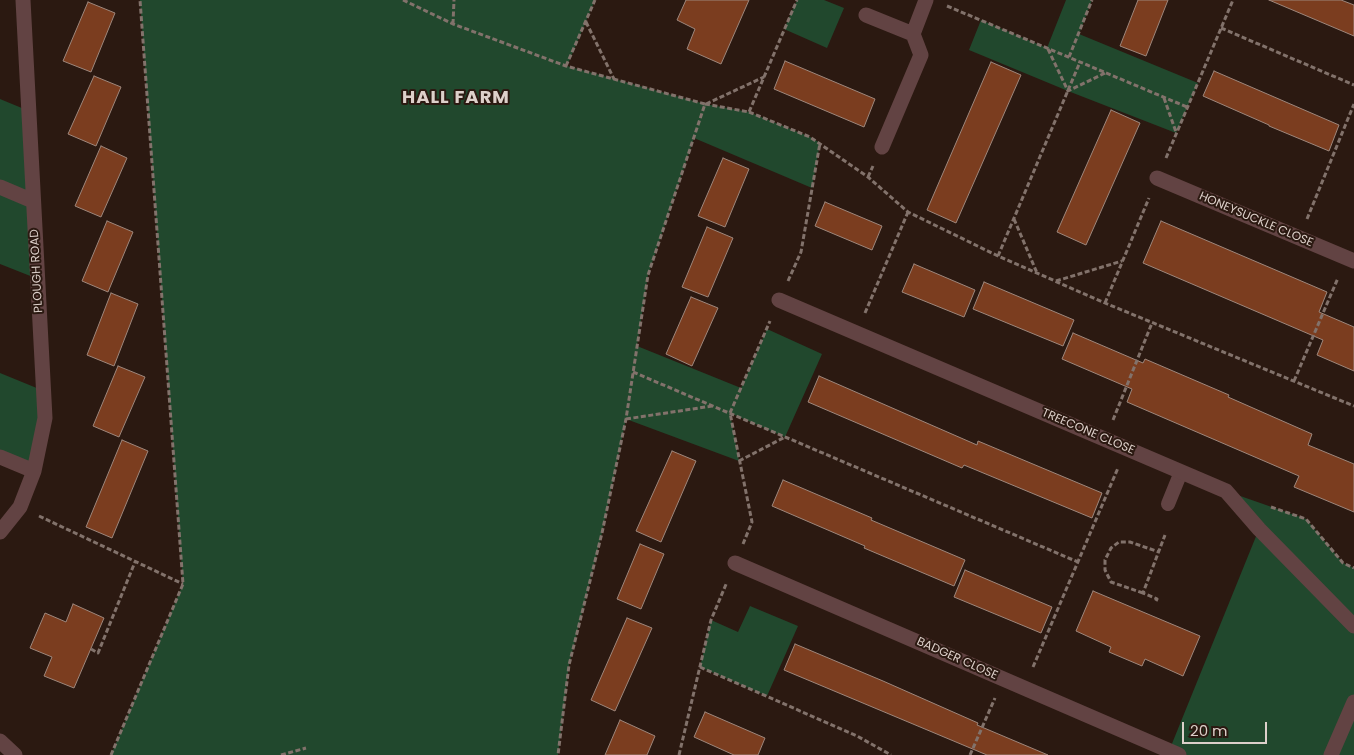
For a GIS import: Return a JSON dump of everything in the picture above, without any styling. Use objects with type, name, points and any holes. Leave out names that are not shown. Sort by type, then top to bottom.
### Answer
[{"type":"street","name":"PLOUGH ROAD","points":[[0,532],[20,507],[34,471],[45,418],[23,0]]},
{"type":"street","points":[[913,34],[933,2]]},
{"type":"street","points":[[866,15],[913,34],[920,55],[882,147]]},
{"type":"street","name":"HONEYSUCKLE CLOSE","points":[[1157,178],[1351,259]]},
{"type":"street","points":[[0,187],[33,201]]},
{"type":"street","name":"TREECONE CLOSE","points":[[779,300],[1226,491],[1259,529],[1354,626]]},
{"type":"street","points":[[0,457],[34,471]]},
{"type":"street","name":"BADGER CLOSE","points":[[735,563],[1179,755]]},
{"type":"street","points":[[1331,755],[1354,702]]},
{"type":"street","points":[[0,741],[15,755]]},
{"type":"lane","points":[[1168,504],[1181,472]]},
{"type":"path","points":[[111,755],[183,584],[140,0]]},
{"type":"path","points":[[403,0],[453,24],[566,66],[705,104],[749,112],[810,137],[868,177],[908,212],[1038,274],[1354,406]]},
{"type":"path","points":[[453,24],[454,0]]},
{"type":"path","points":[[566,66],[595,0]]},
{"type":"path","points":[[749,112],[797,0]]},
{"type":"path","points":[[1070,58],[1092,0]]},
{"type":"path","points":[[1105,303],[1233,0]]},
{"type":"path","points":[[933,2],[1187,107]]},
{"type":"path","points":[[585,22],[614,79]]},
{"type":"path","points":[[1222,28],[1354,85]]},
{"type":"path","points":[[1047,48],[1068,91]]},
{"type":"path","points":[[998,256],[1080,62]]},
{"type":"path","points":[[1068,91],[1106,73]]},
{"type":"path","points":[[558,755],[569,665],[602,533],[626,419],[648,275],[705,104],[764,77]]},
{"type":"path","points":[[1164,97],[1176,133]]},
{"type":"path","points":[[1299,238],[1354,104]]},
{"type":"path","points":[[679,755],[711,620],[752,522],[730,413],[801,252],[820,143]]},
{"type":"path","points":[[856,333],[908,212]]},
{"type":"path","points":[[1013,219],[1038,274]]},
{"type":"path","points":[[1294,381],[1351,259]]},
{"type":"path","points":[[1055,281],[1123,261]]},
{"type":"path","points":[[1105,439],[1152,323]]},
{"type":"path","points":[[633,372],[1078,562]]},
{"type":"path","points":[[626,419],[712,406]]},
{"type":"path","points":[[739,460],[785,437]]},
{"type":"path","points":[[1024,688],[1126,449]]},
{"type":"path","points":[[20,507],[183,584]]},
{"type":"path","points":[[1270,507],[1306,519],[1343,563],[1354,568]]},
{"type":"path","points":[[1143,593],[1165,535]]},
{"type":"path","points":[[1156,602],[1157,599],[1111,582],[1105,570],[1105,560],[1111,548],[1119,542],[1130,542],[1159,552]]},
{"type":"path","points":[[91,650],[98,653],[135,562]]},
{"type":"path","points":[[700,667],[857,736],[891,755]]},
{"type":"path","points":[[970,755],[1004,679]]},
{"type":"path","points":[[281,755],[306,748]]},
{"type":"green space","points":[[140,0],[595,0],[567,66],[705,104],[749,112],[820,143],[812,188],[694,138],[648,275],[637,346],[741,388],[767,329],[822,354],[785,437],[730,413],[739,461],[626,419],[602,533],[569,665],[558,755],[111,755],[183,584]]},
{"type":"green space","points":[[797,0],[824,0],[844,8],[827,48],[784,29]]},
{"type":"green space","points":[[1066,0],[1092,0],[1079,34],[1198,83],[1176,133],[969,50],[981,20],[1047,48]]},
{"type":"green space","points":[[0,99],[29,111],[38,279],[0,264]]},
{"type":"green space","points":[[0,373],[44,391],[34,471],[0,457]]},
{"type":"green space","points":[[1226,491],[1306,519],[1343,563],[1354,568],[1354,755],[1179,755],[1169,751],[1259,529]]},
{"type":"green space","points":[[750,606],[798,626],[767,696],[700,667],[711,620],[738,632]]},
{"type":"building","points":[[686,0],[749,0],[721,64],[687,49],[695,29],[677,20]]},
{"type":"building","points":[[1138,0],[1168,0],[1146,56],[1120,46]]},
{"type":"building","points":[[1269,0],[1341,0],[1354,5],[1354,36]]},
{"type":"building","points":[[88,2],[115,13],[91,72],[63,61]]},
{"type":"building","points":[[785,61],[875,99],[864,127],[774,89]]},
{"type":"building","points":[[991,62],[1021,75],[956,223],[927,210]]},
{"type":"building","points":[[1214,71],[1339,125],[1329,151],[1203,96]]},
{"type":"building","points":[[94,76],[121,87],[96,146],[68,134]]},
{"type":"building","points":[[1111,110],[1140,123],[1086,245],[1057,232]]},
{"type":"building","points":[[101,146],[127,158],[101,217],[75,206]]},
{"type":"building","points":[[723,158],[749,169],[725,227],[698,216]]},
{"type":"building","points":[[825,202],[882,226],[872,250],[815,226]]},
{"type":"building","points":[[107,221],[133,232],[108,292],[82,281]]},
{"type":"building","points":[[1161,221],[1327,292],[1319,312],[1354,327],[1354,371],[1317,355],[1323,340],[1143,263]]},
{"type":"building","points":[[707,227],[733,238],[708,297],[682,287]]},
{"type":"building","points":[[914,264],[975,290],[964,317],[902,292]]},
{"type":"building","points":[[984,282],[1074,320],[1063,346],[973,309]]},
{"type":"building","points":[[111,293],[138,304],[114,366],[87,355]]},
{"type":"building","points":[[691,297],[718,308],[692,366],[666,354]]},
{"type":"building","points":[[1073,333],[1143,363],[1145,359],[1229,395],[1228,397],[1312,434],[1308,445],[1354,464],[1354,512],[1294,487],[1299,476],[1127,402],[1132,389],[1062,359]]},
{"type":"building","points":[[118,366],[145,377],[119,437],[93,426]]},
{"type":"building","points":[[819,376],[977,445],[978,441],[1102,493],[1092,518],[964,465],[962,468],[808,402]]},
{"type":"building","points":[[122,440],[148,451],[112,538],[86,527]]},
{"type":"building","points":[[672,451],[696,461],[661,542],[636,531]]},
{"type":"building","points":[[783,480],[965,560],[954,586],[772,506]]},
{"type":"building","points":[[640,544],[664,554],[641,609],[617,599]]},
{"type":"building","points":[[965,570],[1052,607],[1041,633],[954,597]]},
{"type":"building","points":[[1093,591],[1200,636],[1183,676],[1145,659],[1142,666],[1109,652],[1111,647],[1076,631]]},
{"type":"building","points":[[73,604],[104,618],[74,688],[44,676],[52,657],[30,648],[45,613],[66,622]]},
{"type":"building","points":[[627,618],[652,628],[615,711],[591,700]]},
{"type":"building","points":[[795,644],[1048,755],[987,755],[784,670]]},
{"type":"building","points":[[705,712],[765,738],[758,755],[734,755],[694,737]]},
{"type":"building","points":[[620,720],[655,736],[647,755],[605,755]]},
{"type":"district","name":"HALL FARM","points":[[456,98]]}]
